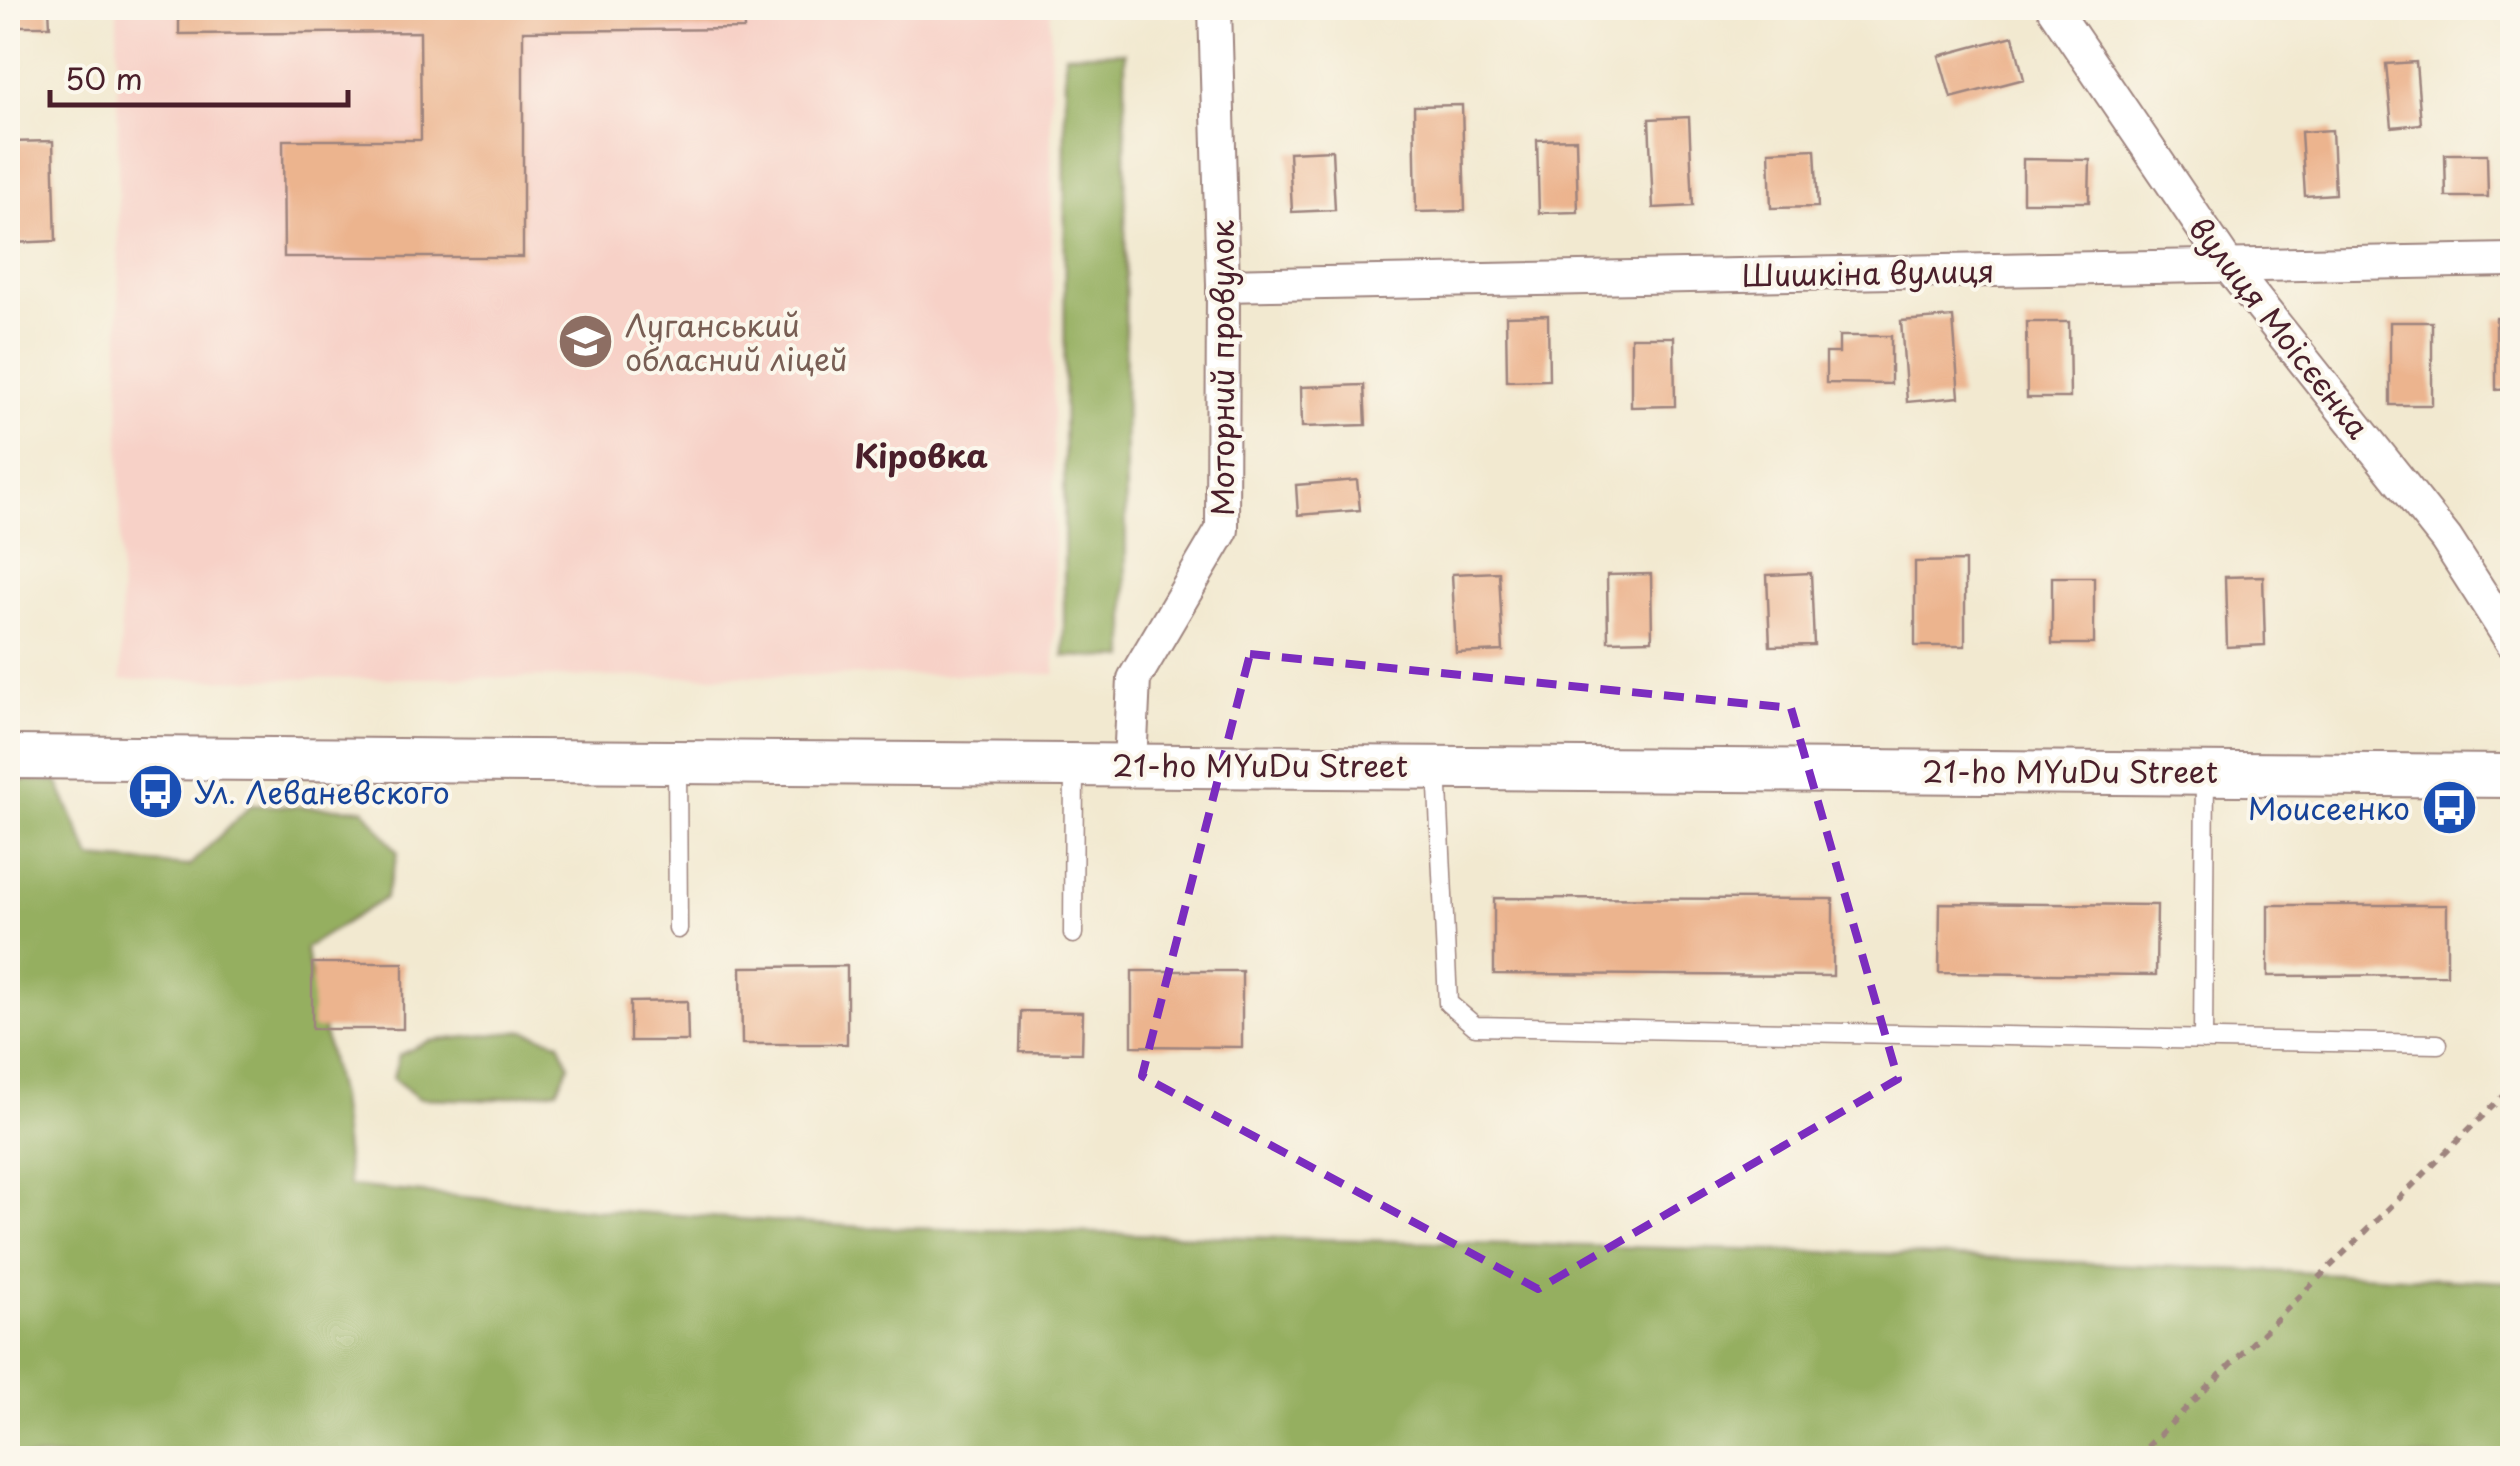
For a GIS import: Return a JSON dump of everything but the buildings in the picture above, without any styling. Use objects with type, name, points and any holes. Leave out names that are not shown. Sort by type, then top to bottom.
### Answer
[{"type":"street","name":"Моторний провулок","points":[[1130,764],[1134,679],[1222,530],[1223,285],[1215,8]]},
{"type":"street","name":"вулиця Моісєєнка","points":[[2053,8],[2227,264],[2446,539],[2512,642]]},
{"type":"street","name":"Шишкіна вулиця","points":[[1223,285],[2512,260]]},
{"type":"street","name":"21-ho MYuDu Street","points":[[8,757],[2205,770],[2512,776]]},
{"type":"lane","points":[[678,761],[678,929]]},
{"type":"lane","points":[[1074,763],[1074,934]]},
{"type":"lane","points":[[1437,766],[1448,1003],[1475,1026],[2438,1044]]},
{"type":"lane","points":[[2203,1040],[2205,770]]},
{"type":"path","points":[[2136,1458],[2512,1087]]},
{"type":"highlighted area","points":[[1250,654],[1791,708],[1898,1079],[1538,1289],[1142,1076]]},
{"type":"shaded area","name":"Луганський обласний ліцей","points":[[117,8],[1050,8],[1055,674],[121,680]]},
{"type":"green space","points":[[1125,52],[1126,658],[1064,656],[1065,54]]},
{"type":"green space","points":[[8,780],[57,781],[91,858],[189,866],[251,805],[364,809],[398,853],[385,898],[305,948],[339,1098],[349,1186],[601,1210],[862,1227],[1890,1254],[2512,1282],[2512,1458],[8,1458]]},
{"type":"green space","points":[[525,1031],[559,1042],[569,1065],[557,1090],[488,1100],[418,1098],[393,1078],[399,1055],[429,1041]]},
{"type":"place","name":"Луганський обласний ліцей","points":[[586,341]]},
{"type":"place","name":"Ул. Леваневского","points":[[155,791]]},
{"type":"place","name":"Моисеенко","points":[[2449,807]]},
{"type":"district","name":"Кіровка","points":[[921,455]]}]
